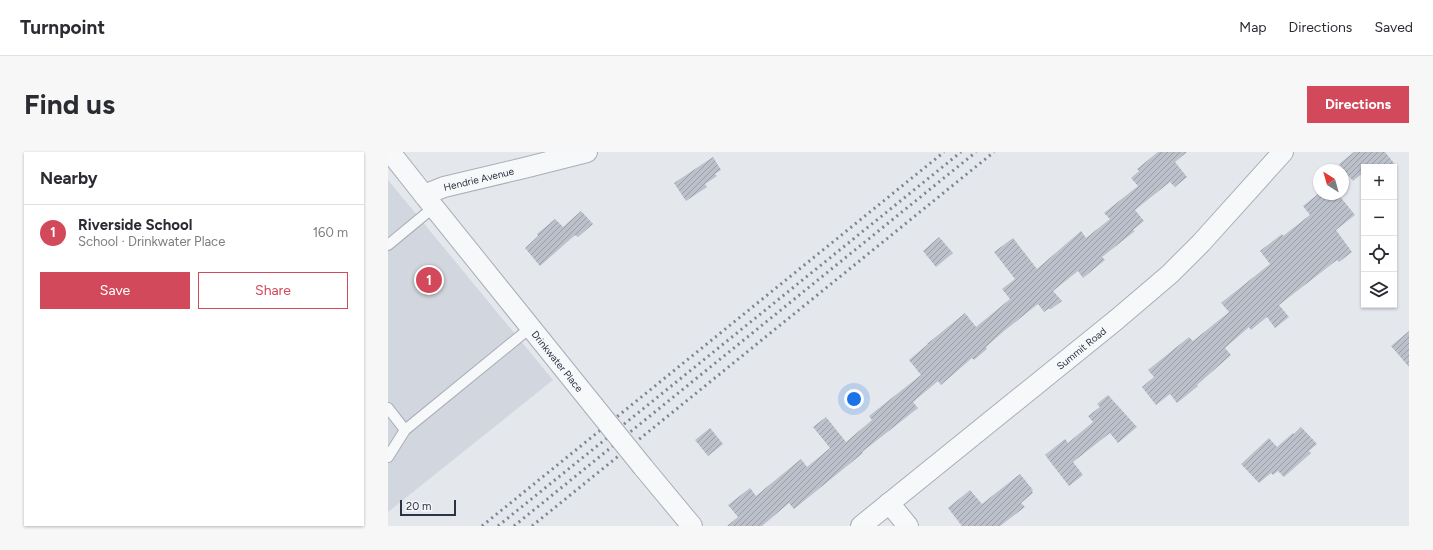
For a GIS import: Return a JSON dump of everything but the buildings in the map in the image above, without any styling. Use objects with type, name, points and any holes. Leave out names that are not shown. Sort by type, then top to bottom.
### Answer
[{"type":"street","points":[[390,152],[429,201]]},
{"type":"street","name":"Hendrie Avenue","points":[[429,201],[444,187],[587,152]]},
{"type":"street","name":"Summit Road","points":[[861,526],[1157,286],[1201,243],[1283,152]]},
{"type":"street","name":"Drinkwater Place","points":[[429,201],[643,468],[692,526]]},
{"type":"street","points":[[890,504],[908,526]]},
{"type":"lane","points":[[388,245],[429,201]]},
{"type":"lane","points":[[388,457],[405,430],[530,328]]},
{"type":"lane","points":[[388,408],[405,430]]},
{"type":"shaded area","points":[[388,180],[553,380],[388,512]]},
{"type":"railway","points":[[482,526],[944,152]]},
{"type":"railway","points":[[498,526],[961,152]]},
{"type":"railway","points":[[514,526],[976,152]]},
{"type":"railway","points":[[532,526],[994,152]]},
{"type":"place","name":"Riverside School","points":[[429,280]]}]
